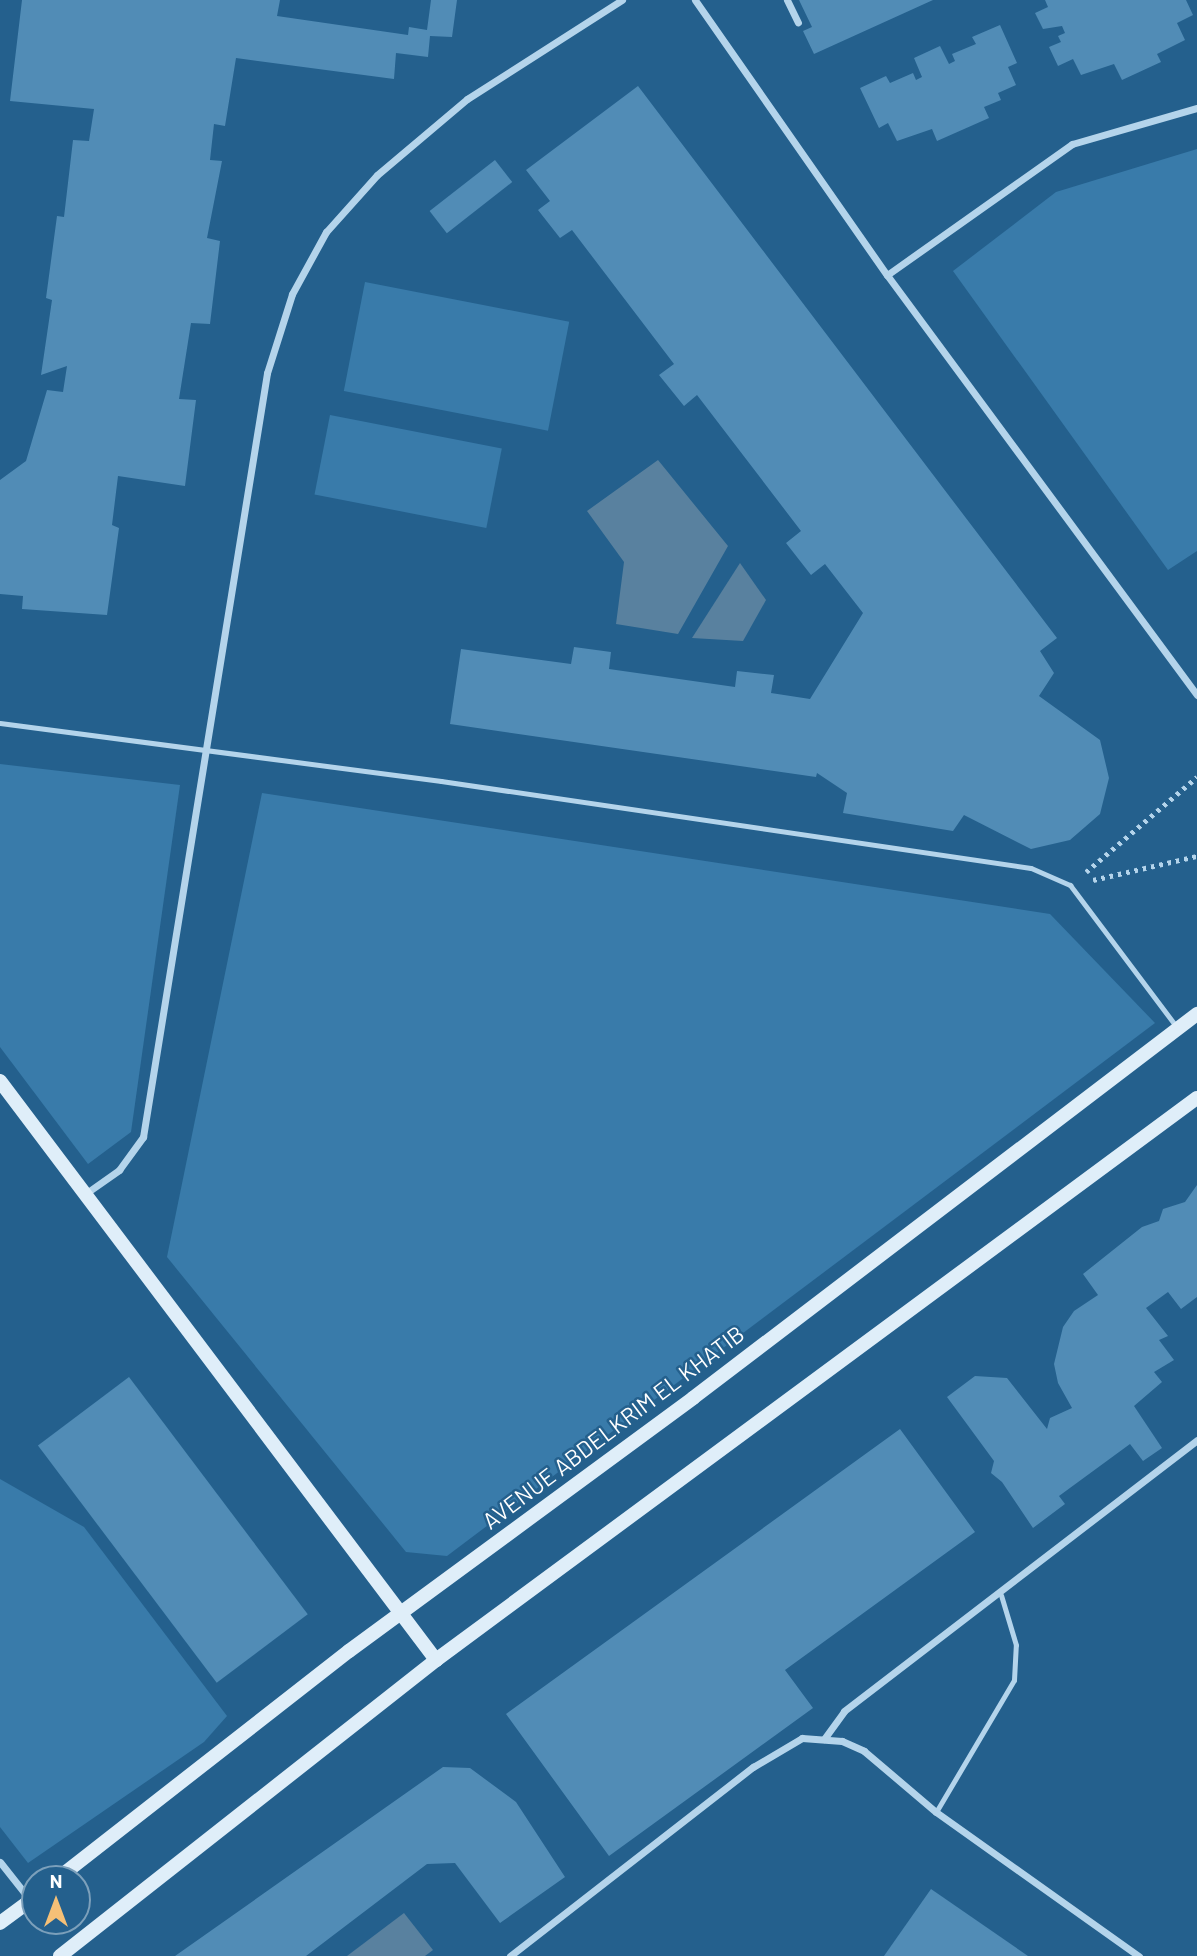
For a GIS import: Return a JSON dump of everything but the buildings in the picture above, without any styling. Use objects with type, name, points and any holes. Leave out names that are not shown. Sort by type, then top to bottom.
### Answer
[{"type":"street","points":[[84,1194],[119,1170],[143,1137],[208,750],[267,373],[292,294],[319,244],[344,207],[377,174],[467,99],[622,0]]},
{"type":"street","points":[[695,0],[887,275],[1197,695]]},
{"type":"street","points":[[787,0],[797,23]]},
{"type":"street","points":[[887,275],[1072,144],[1197,108]]},
{"type":"street","name":"AVENUE ABDELKRIM EL KHATIB","points":[[75,1865],[398,1614],[693,1398],[1197,1014]]},
{"type":"street","points":[[0,1081],[398,1614],[436,1660]]},
{"type":"street","points":[[60,1956],[436,1660],[1197,1098]]},
{"type":"street","points":[[824,1739],[844,1711],[1001,1595],[1197,1440]]},
{"type":"street","points":[[510,1956],[753,1767],[802,1738],[842,1741],[864,1751],[936,1812],[1139,1956]]},
{"type":"street","points":[[0,1863],[21,1886]]},
{"type":"street","points":[[0,1923],[21,1908]]},
{"type":"lane","points":[[0,723],[208,750],[1031,868],[1070,885],[1178,1029]]},
{"type":"lane","points":[[936,1812],[1014,1680],[1016,1645],[1001,1595]]},
{"type":"path","points":[[1070,885],[1197,777]]},
{"type":"path","points":[[1070,885],[1197,856]]},
{"type":"shaded area","points":[[1197,149],[1197,551],[1168,570],[953,271],[1056,192]]},
{"type":"shaded area","points":[[365,282],[569,322],[548,431],[344,391]]},
{"type":"shaded area","points":[[330,415],[502,448],[486,528],[315,495]]},
{"type":"shaded area","points":[[658,460],[728,546],[678,634],[616,624],[624,562],[587,511]]},
{"type":"shaded area","points":[[740,563],[766,600],[743,641],[692,638]]},
{"type":"shaded area","points":[[0,764],[180,785],[131,1132],[88,1164],[0,1047]]},
{"type":"shaded area","points":[[262,793],[1050,914],[1155,1023],[447,1556],[406,1552],[167,1257]]},
{"type":"shaded area","points":[[0,1479],[84,1527],[227,1716],[204,1742],[28,1863],[0,1827]]},
{"type":"shaded area","points":[[404,1913],[433,1950],[425,1956],[347,1956]]}]
